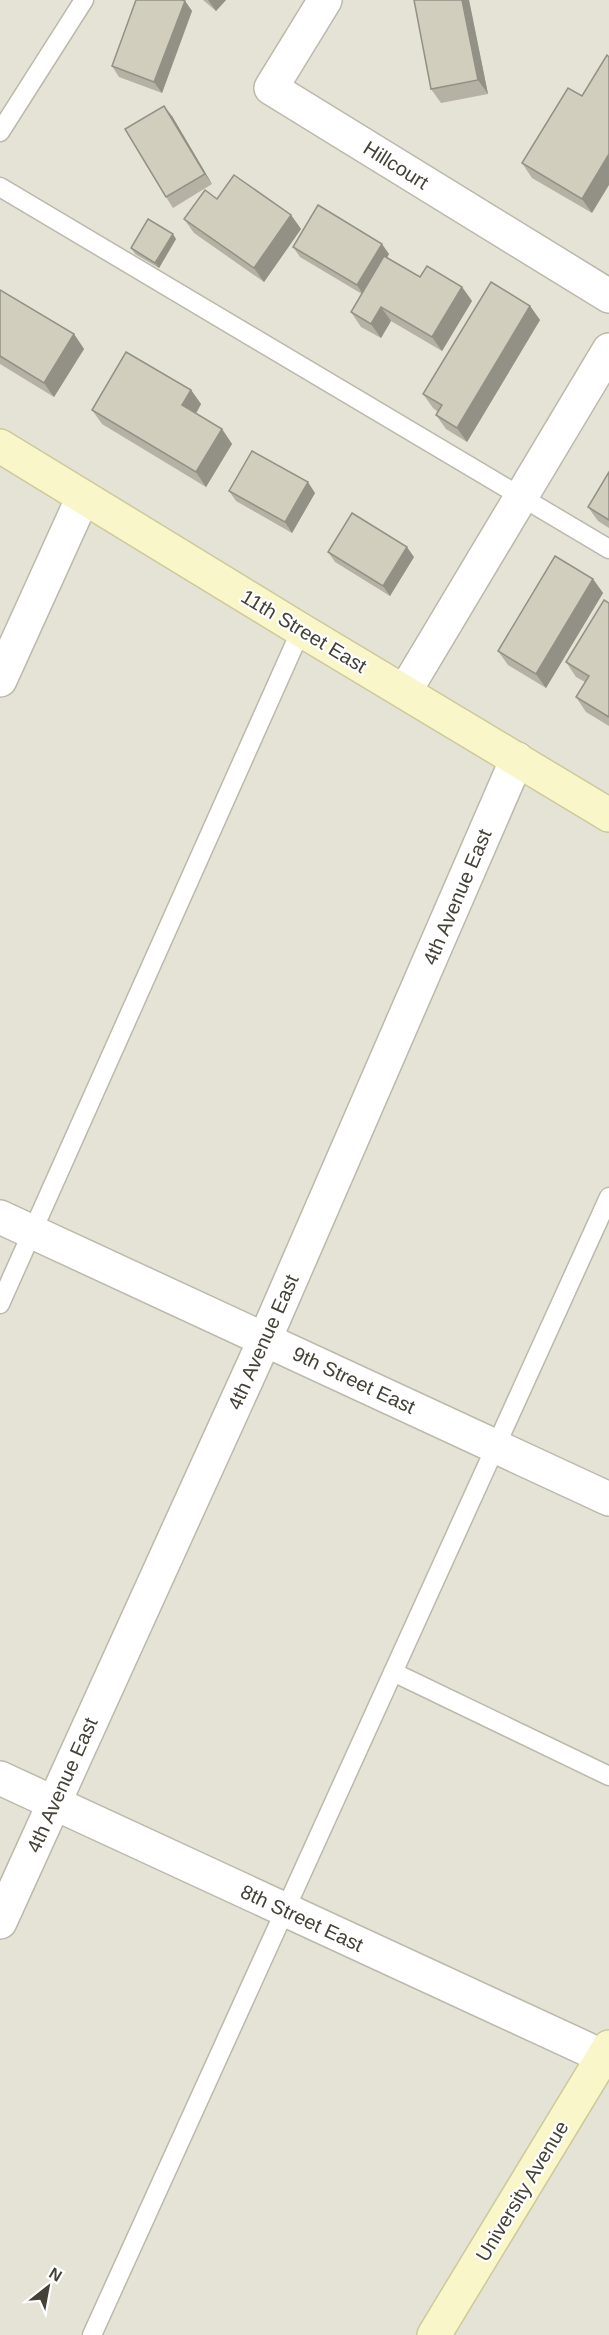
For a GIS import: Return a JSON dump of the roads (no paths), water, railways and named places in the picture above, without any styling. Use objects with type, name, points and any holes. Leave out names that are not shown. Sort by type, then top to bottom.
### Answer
[{"type":"street","name":"Hillcourt","points":[[325,0],[271,88],[609,296]]},
{"type":"street","points":[[405,691],[609,350]]},
{"type":"street","name":"11th Street East","points":[[0,446],[609,814]]},
{"type":"street","points":[[0,680],[83,497]]},
{"type":"street","name":"4th Avenue East","points":[[0,1922],[265,1339],[517,759]]},
{"type":"street","name":"9th Street East","points":[[0,1217],[609,1498]]},
{"type":"street","name":"8th Street East","points":[[0,1778],[286,1910],[606,2052]]},
{"type":"street","name":"University Avenue","points":[[434,2335],[606,2052]]},
{"type":"lane","points":[[0,132],[84,0]]},
{"type":"lane","points":[[0,187],[609,549]]},
{"type":"lane","points":[[0,1304],[302,630]]},
{"type":"lane","points":[[92,2335],[286,1910],[494,1445],[609,1197]]},
{"type":"lane","points":[[393,1672],[609,1776]]}]
